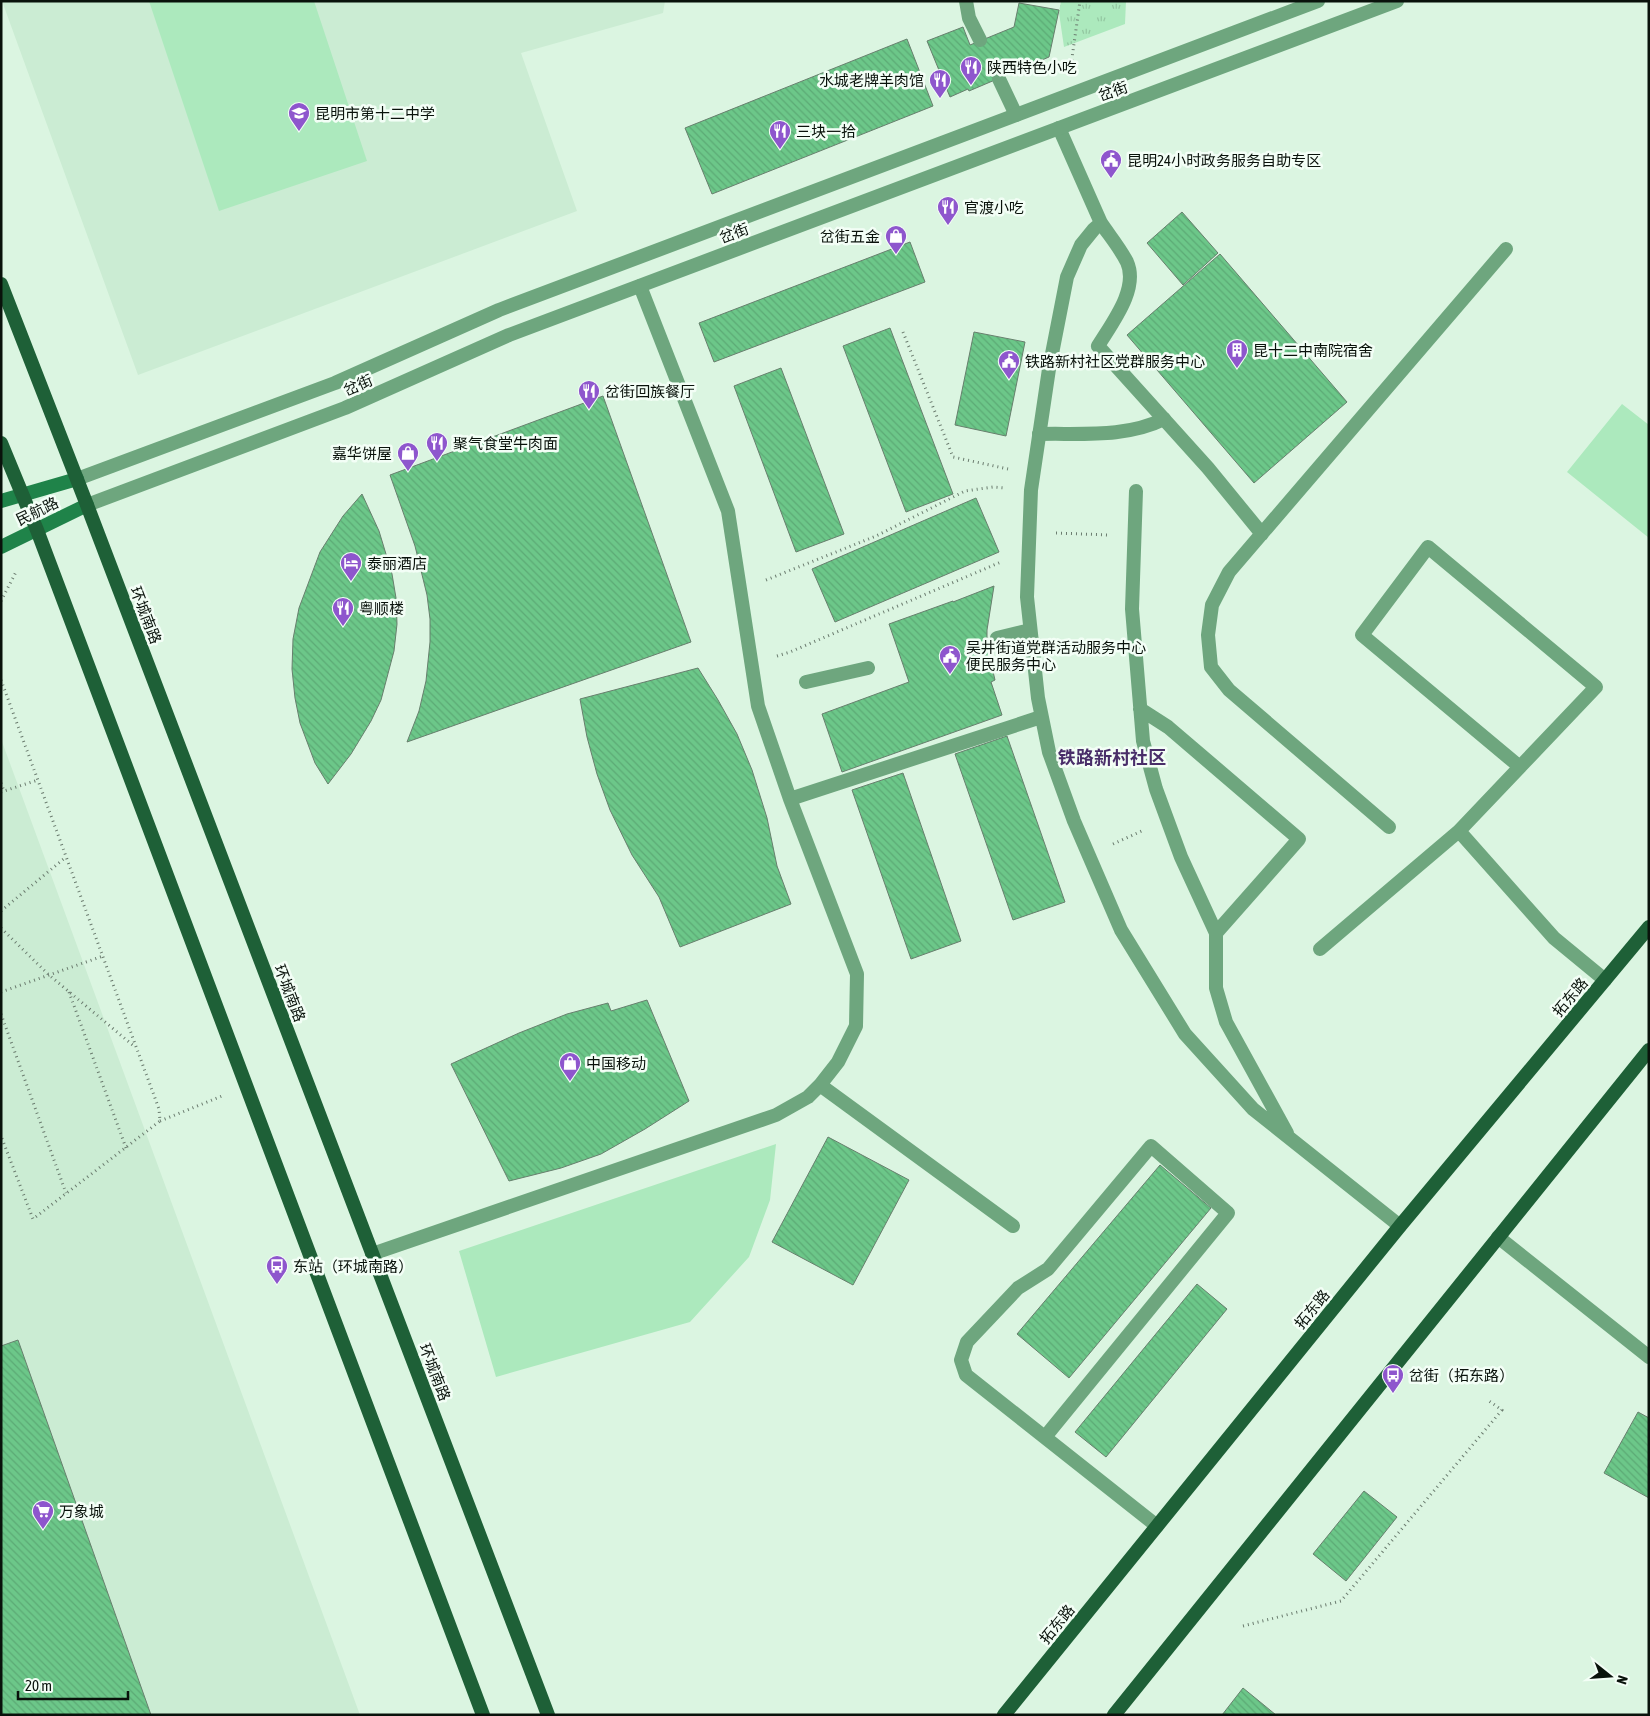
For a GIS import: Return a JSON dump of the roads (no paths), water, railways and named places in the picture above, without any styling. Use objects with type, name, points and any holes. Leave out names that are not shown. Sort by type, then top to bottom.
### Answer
[{"type":"main road","name":"环城南路","points":[[1,284],[548,1715]]},
{"type":"main road","points":[[1,443],[37,530],[483,1715]]},
{"type":"main road","name":"民航路","points":[[1,501],[77,479]]},
{"type":"main road","name":"民航路","points":[[1,547],[87,505]]},
{"type":"main road","name":"拓东路","points":[[1004,1715],[1400,1226],[1649,927]]},
{"type":"main road","points":[[1114,1715],[1649,1050]]},
{"type":"street","points":[[966,1],[969,18],[980,40]]},
{"type":"street","name":"岔街","points":[[77,479],[335,383],[499,310],[1318,1]]},
{"type":"street","name":"岔街","points":[[87,505],[345,408],[509,335],[1397,1]]},
{"type":"street","points":[[998,78],[1016,115]]},
{"type":"street","points":[[1059,128],[1101,223],[1127,262],[1131,275],[1128,293],[1098,346],[1208,468],[1262,534]]},
{"type":"street","points":[[1101,223],[1081,245],[1068,277],[1049,369],[1031,490],[1027,597],[1041,717],[1049,752],[1074,821],[1121,930],[1185,1034],[1253,1109],[1400,1226]]},
{"type":"street","points":[[1389,827],[1229,690],[1212,667],[1208,635],[1212,605],[1229,572],[1506,249]]},
{"type":"street","points":[[372,1254],[776,1115],[808,1097],[820,1085],[838,1062],[856,1026],[858,974],[790,799],[758,706],[728,511],[640,286]]},
{"type":"street","points":[[1039,434],[1130,430],[1150,426],[1164,419]]},
{"type":"street","points":[[1136,491],[1132,609],[1143,741],[1156,789],[1181,857],[1216,933],[1216,988],[1226,1022],[1290,1138]]},
{"type":"street","points":[[1320,949],[1459,832],[1596,687],[1428,547],[1362,635],[1520,767]]},
{"type":"street","points":[[997,638],[1030,630]]},
{"type":"street","points":[[806,682],[868,668]]},
{"type":"street","points":[[1140,709],[1168,727],[1299,840],[1216,933]]},
{"type":"street","points":[[790,799],[1041,717]]},
{"type":"street","points":[[1459,832],[1554,938],[1605,980]]},
{"type":"street","points":[[820,1085],[1013,1226]]},
{"type":"street","points":[[1045,1437],[1228,1214],[1151,1146],[1048,1269],[1018,1288],[967,1342],[961,1360],[966,1375],[1157,1526]]},
{"type":"street","points":[[1498,1237],[1649,1357]]},
{"type":"place","name":"陕西特色小吃","points":[[971,86]]},
{"type":"place","name":"水城老牌羊肉馆","points":[[940,99]]},
{"type":"place","name":"昆明市第十二中学","points":[[299,132]]},
{"type":"place","name":"三块一拾","points":[[780,150]]},
{"type":"place","name":"昆明24小时政务服务自助专区","points":[[1111,179]]},
{"type":"place","name":"官渡小吃","points":[[948,226]]},
{"type":"place","name":"岔街五金","points":[[896,255]]},
{"type":"place","name":"昆十二中南院宿舍","points":[[1237,369]]},
{"type":"place","name":"铁路新村社区党群服务中心","points":[[1009,380]]},
{"type":"place","name":"岔街回族餐厅","points":[[589,410]]},
{"type":"place","name":"聚气食堂牛肉面","points":[[437,462]]},
{"type":"place","name":"嘉华饼屋","points":[[408,472]]},
{"type":"place","name":"泰丽酒店","points":[[351,582]]},
{"type":"place","name":"粤顺楼","points":[[343,627]]},
{"type":"place","name":"吴井街道党群活动服务中心 便民服务中心","points":[[950,675]]},
{"type":"place","name":"中国移动","points":[[570,1082]]},
{"type":"place","name":"东站（环城南路）","points":[[277,1285]]},
{"type":"place","name":"岔街（拓东路）","points":[[1393,1394]]},
{"type":"place","name":"万象城","points":[[43,1530]]},
{"type":"district","name":"铁路新村社区","points":[[1112,757]]}]
